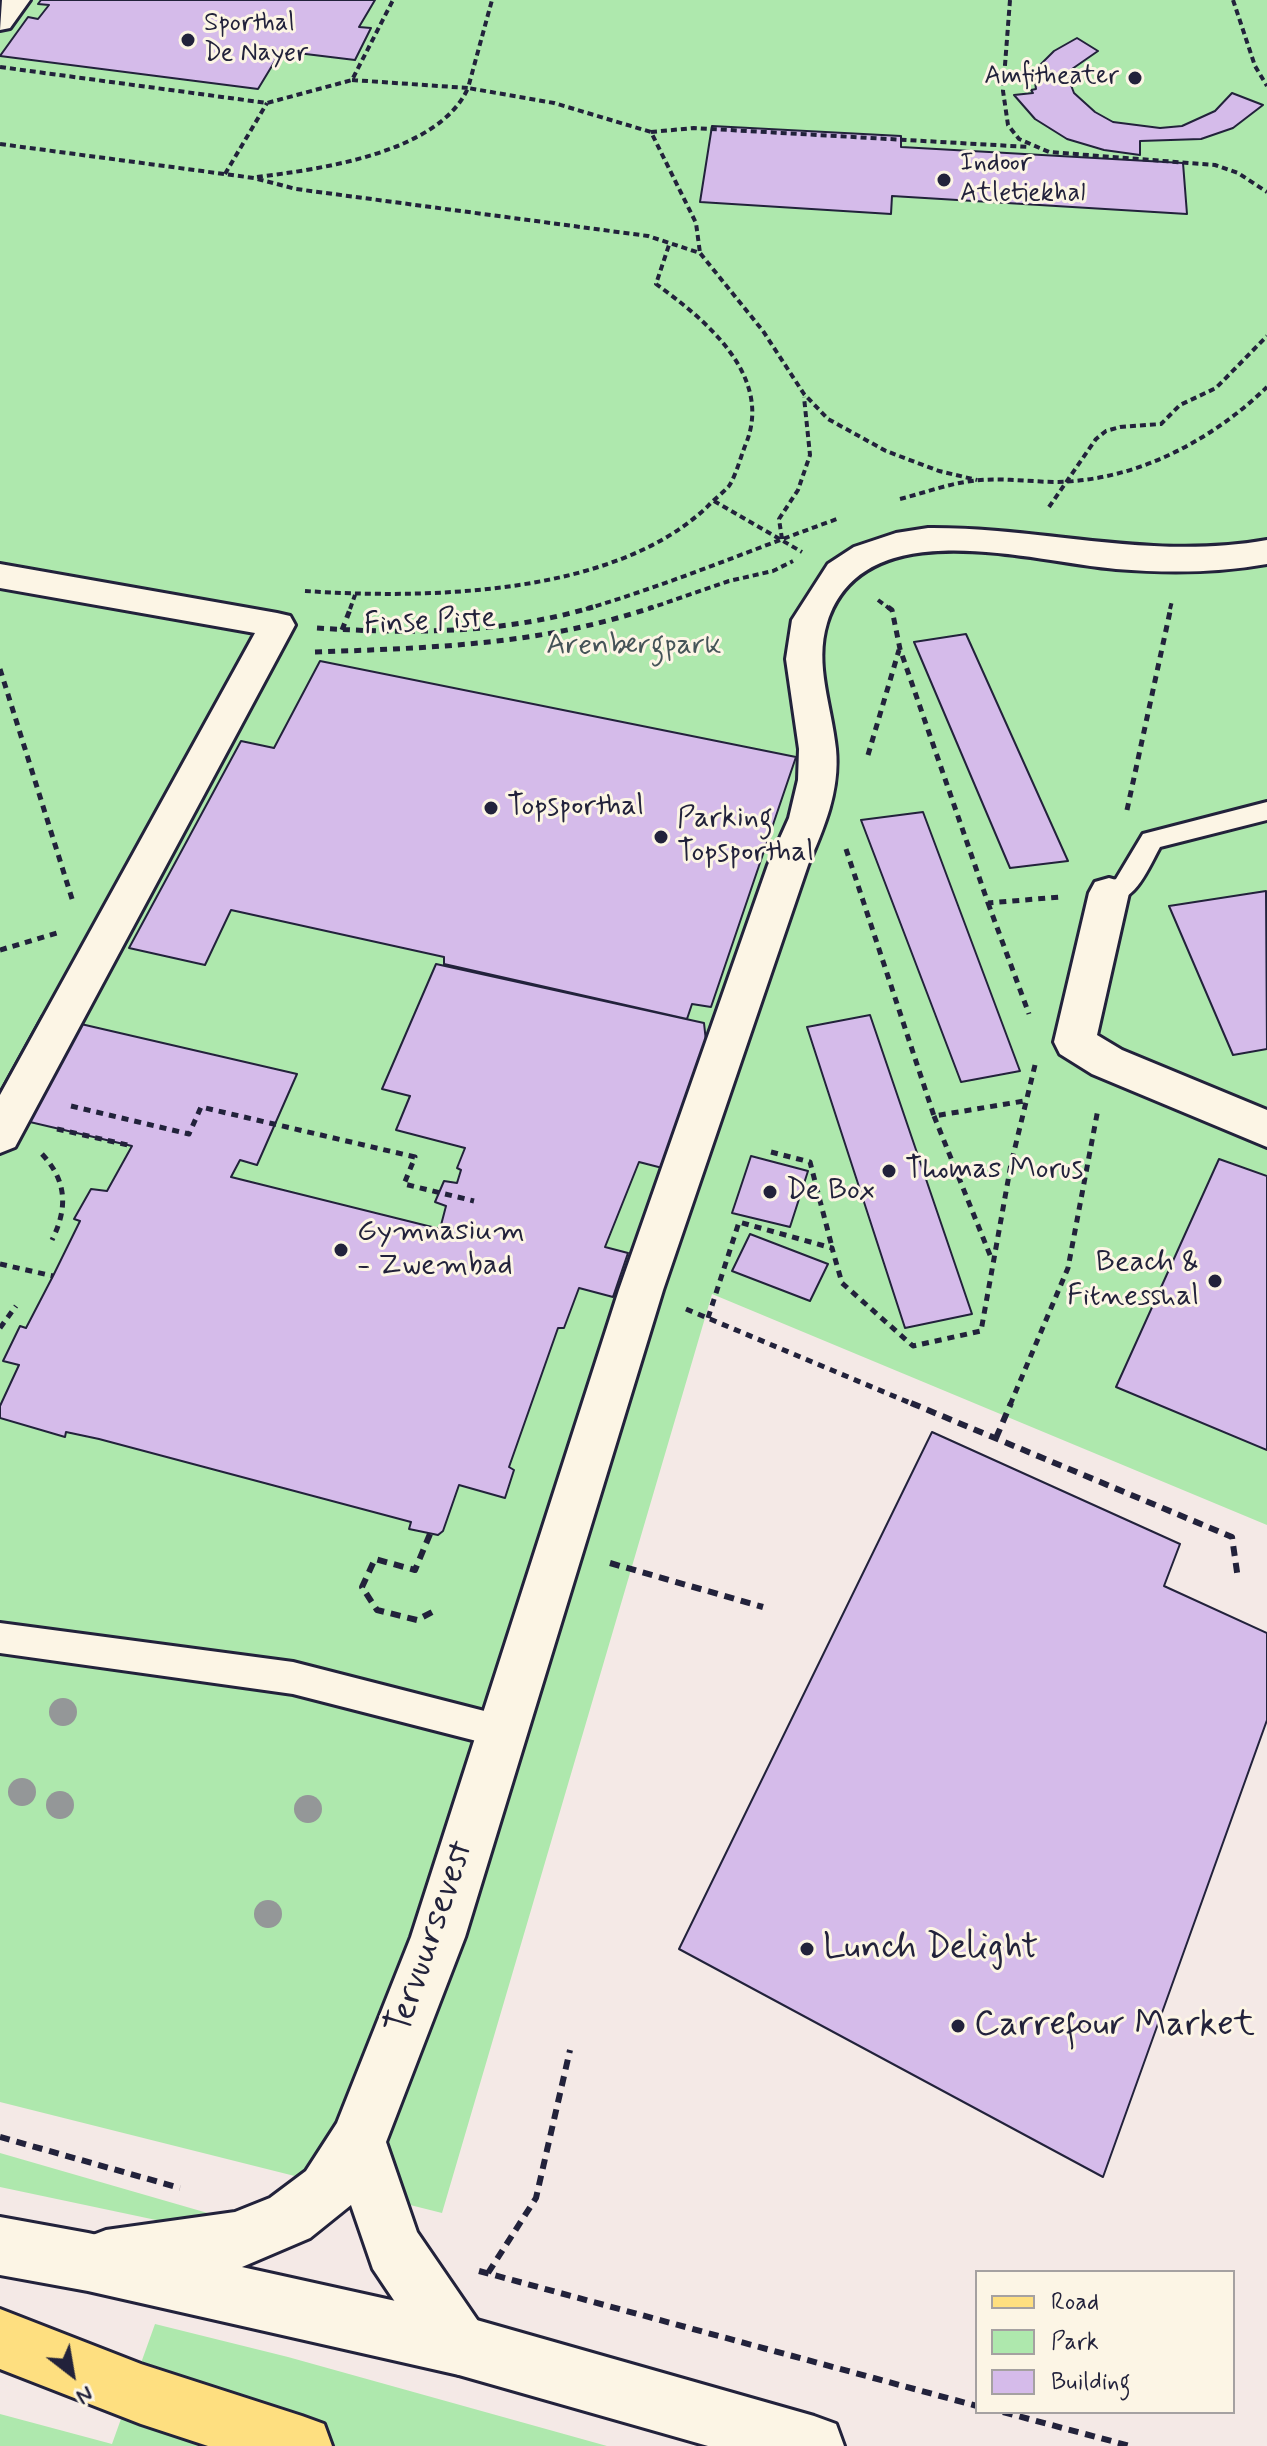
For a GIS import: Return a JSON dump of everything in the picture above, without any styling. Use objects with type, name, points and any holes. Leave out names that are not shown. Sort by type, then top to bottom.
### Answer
[{"type":"main road","points":[[0,2339],[141,2394],[302,2446]]},
{"type":"main road","points":[[0,2368],[141,2394]]},
{"type":"street","points":[[0,22],[16,0]]},
{"type":"street","points":[[838,573],[864,556],[900,544],[934,539],[1181,561],[1232,559],[1267,552]]},
{"type":"street","name":"Tervuursevest","points":[[88,2262],[235,2241],[290,2218],[326,2191],[358,2142],[438,1937],[500,1731],[641,1290],[788,865],[813,806],[818,767],[805,649],[809,623],[838,573]]},
{"type":"street","points":[[0,576],[277,625],[11,1116]]},
{"type":"street","points":[[1109,893],[1075,1042],[1107,1062],[1267,1129]]},
{"type":"street","points":[[358,2142],[394,2248],[459,2345]]},
{"type":"street","name":"Tervuursevest","points":[[0,2246],[88,2262],[459,2345],[814,2446]]},
{"type":"lane","points":[[1109,893],[1125,886],[1152,840],[1267,811]]},
{"type":"lane","points":[[0,1638],[293,1678],[500,1731]]},
{"type":"path","points":[[352,80],[393,0]]},
{"type":"path","points":[[254,178],[321,168],[394,146],[430,128],[456,110],[468,88],[492,0]]},
{"type":"path","points":[[1010,0],[1003,109],[1015,138],[1030,147]]},
{"type":"path","points":[[1233,0],[1255,66],[1267,86]]},
{"type":"path","points":[[0,67],[267,103],[352,80],[468,88],[554,103],[651,132],[694,128],[1030,147],[1096,157],[1194,161],[1238,173],[1267,192]]},
{"type":"path","points":[[225,174],[267,103]]},
{"type":"path","points":[[651,132],[696,223],[700,253]]},
{"type":"path","points":[[0,144],[254,178],[296,189],[648,236],[670,242],[700,253],[763,331],[804,394],[828,419],[886,451],[939,471],[977,480],[1068,481],[1107,475],[1178,450],[1235,415],[1267,387]]},
{"type":"path","points":[[298,591],[401,597],[470,592],[558,579],[650,547],[695,520],[714,501],[747,455],[754,416],[745,376],[723,342],[688,306],[656,284],[670,242]]},
{"type":"path","points":[[1068,481],[1096,439],[1106,431],[1161,424],[1180,405],[1216,388],[1267,336]]},
{"type":"path","points":[[782,540],[779,519],[798,490],[810,455],[804,394]]},
{"type":"path","points":[[892,502],[977,480]]},
{"type":"path","points":[[714,501],[782,540]]},
{"type":"path","points":[[277,625],[389,633],[455,631],[546,618],[660,587],[726,558],[850,515]]},
{"type":"path","points":[[988,903],[1109,893],[1181,561]]},
{"type":"path","points":[[838,573],[892,610],[900,649],[1030,1017]]},
{"type":"path","points":[[342,630],[355,595]]},
{"type":"path","name":"Finse Piste","points":[[307,655],[319,650],[490,644],[581,628]]},
{"type":"path","points":[[865,766],[900,649]]},
{"type":"path","points":[[0,669],[76,911]]},
{"type":"path","points":[[843,840],[934,1116],[992,1260]]},
{"type":"path","points":[[0,950],[67,930]]},
{"type":"path","points":[[771,1152],[810,1162],[842,1283],[913,1346],[981,1331],[1024,1101],[1036,1059]]},
{"type":"path","points":[[996,1438],[1068,1268],[1107,1062]]},
{"type":"path","points":[[934,1116],[1024,1101]]},
{"type":"path","points":[[11,1116],[189,1134],[201,1107],[415,1157],[404,1184],[474,1201]]},
{"type":"path","points":[[11,1116],[132,1146]]},
{"type":"path","points":[[39,1152],[54,1165],[63,1181],[65,1200],[62,1221],[52,1240]]},
{"type":"path","points":[[708,1318],[739,1222],[832,1248]]},
{"type":"path","points":[[0,1264],[53,1276]]},
{"type":"path","points":[[641,1290],[1232,1537],[1238,1579]]},
{"type":"path","points":[[0,1328],[16,1306]]},
{"type":"path","points":[[430,1534],[415,1570],[375,1559],[362,1587],[377,1610],[417,1620],[438,1609]]},
{"type":"path","points":[[559,1548],[763,1607]]},
{"type":"path","points":[[488,2273],[536,2198],[570,2050]]},
{"type":"path","points":[[0,2137],[193,2191]]},
{"type":"path","points":[[473,2269],[975,2405]]},
{"type":"path","points":[[1010,2414],[1130,2446]]},
{"type":"green space","name":"Arenbergpark","points":[[0,0],[1267,0],[1267,1525],[712,1294],[442,2213],[0,2102]]},
{"type":"green space","points":[[0,2153],[218,2216],[175,2224],[0,2187]]},
{"type":"green space","points":[[155,2324],[288,2357],[607,2446],[0,2446],[0,2414],[112,2444]]},
{"type":"building","name":"Sporthal De Nayer","points":[[41,0],[375,0],[359,27],[371,28],[355,60],[281,51],[258,89],[0,56],[28,17],[38,19],[49,5],[38,4]]},
{"type":"building","name":"Amfitheater","points":[[1077,38],[1098,51],[1072,69],[1069,80],[1074,93],[1095,112],[1113,122],[1160,128],[1182,126],[1215,111],[1232,93],[1263,105],[1233,128],[1201,139],[1140,141],[1140,155],[1104,150],[1067,139],[1035,119],[1014,95],[1033,93],[1031,90],[1036,89],[1034,74],[1038,67],[1054,51]]},
{"type":"building","name":"Indoor Atletiekhal","points":[[712,126],[901,136],[901,147],[1183,163],[1187,214],[892,196],[891,214],[700,202]]},
{"type":"building","points":[[966,634],[1068,861],[1010,868],[914,642]]},
{"type":"building","name":"Topsporthal","points":[[320,661],[796,757],[711,1007],[692,1004],[687,1019],[444,964],[444,957],[231,910],[205,965],[129,948],[241,741],[274,748]]},
{"type":"building","name":"Thomas Morus","points":[[923,812],[1020,1071],[961,1082],[861,820]]},
{"type":"building","points":[[1266,891],[1267,1049],[1233,1055],[1169,906]]},
{"type":"building","name":"Gymnasium - Zwembad","points":[[436,964],[704,1023],[709,1069],[674,1171],[639,1162],[605,1247],[628,1253],[613,1297],[579,1288],[564,1328],[558,1328],[509,1467],[514,1470],[505,1498],[459,1485],[443,1531],[438,1535],[409,1529],[411,1522],[99,1439],[66,1432],[65,1437],[0,1418],[0,1406],[19,1365],[3,1361],[20,1326],[26,1328],[53,1276],[80,1221],[74,1219],[91,1189],[107,1191],[132,1146],[0,1115],[0,1091],[42,1015],[297,1074],[257,1165],[240,1160],[231,1177],[440,1229],[446,1206],[435,1202],[444,1181],[457,1183],[461,1170],[457,1168],[465,1148],[396,1130],[410,1096],[382,1089]]},
{"type":"building","name":"Thomas Morus","points":[[870,1015],[972,1314],[905,1328],[807,1027]]},
{"type":"building","name":"De Box","points":[[751,1156],[808,1171],[790,1227],[732,1213]]},
{"type":"building","name":"Beach & Fitnesshal","points":[[1219,1159],[1267,1176],[1267,1450],[1116,1387]]},
{"type":"building","points":[[750,1234],[828,1264],[810,1301],[732,1271]]},
{"type":"building","points":[[932,1432],[1180,1544],[1164,1586],[1267,1633],[1267,1720],[1103,2177],[679,1949]]},
{"type":"place","name":"Sporthal De Nayer","points":[[188,40]]},
{"type":"place","name":"Amfitheater","points":[[1135,78]]},
{"type":"place","name":"Indoor Atletiekhal","points":[[944,180]]},
{"type":"place","name":"Topsporthal","points":[[491,808]]},
{"type":"place","name":"Parking Topsporthal","points":[[661,837]]},
{"type":"place","name":"Thomas Morus","points":[[889,1171]]},
{"type":"place","name":"De Box","points":[[770,1192]]},
{"type":"place","name":"Gymnasium - Zwembad","points":[[341,1250]]},
{"type":"place","name":"Beach & Fitnesshal","points":[[1215,1281]]},
{"type":"place","name":"Lunch Delight","points":[[807,1949]]},
{"type":"place","name":"Carrefour Market","points":[[958,2026]]}]
